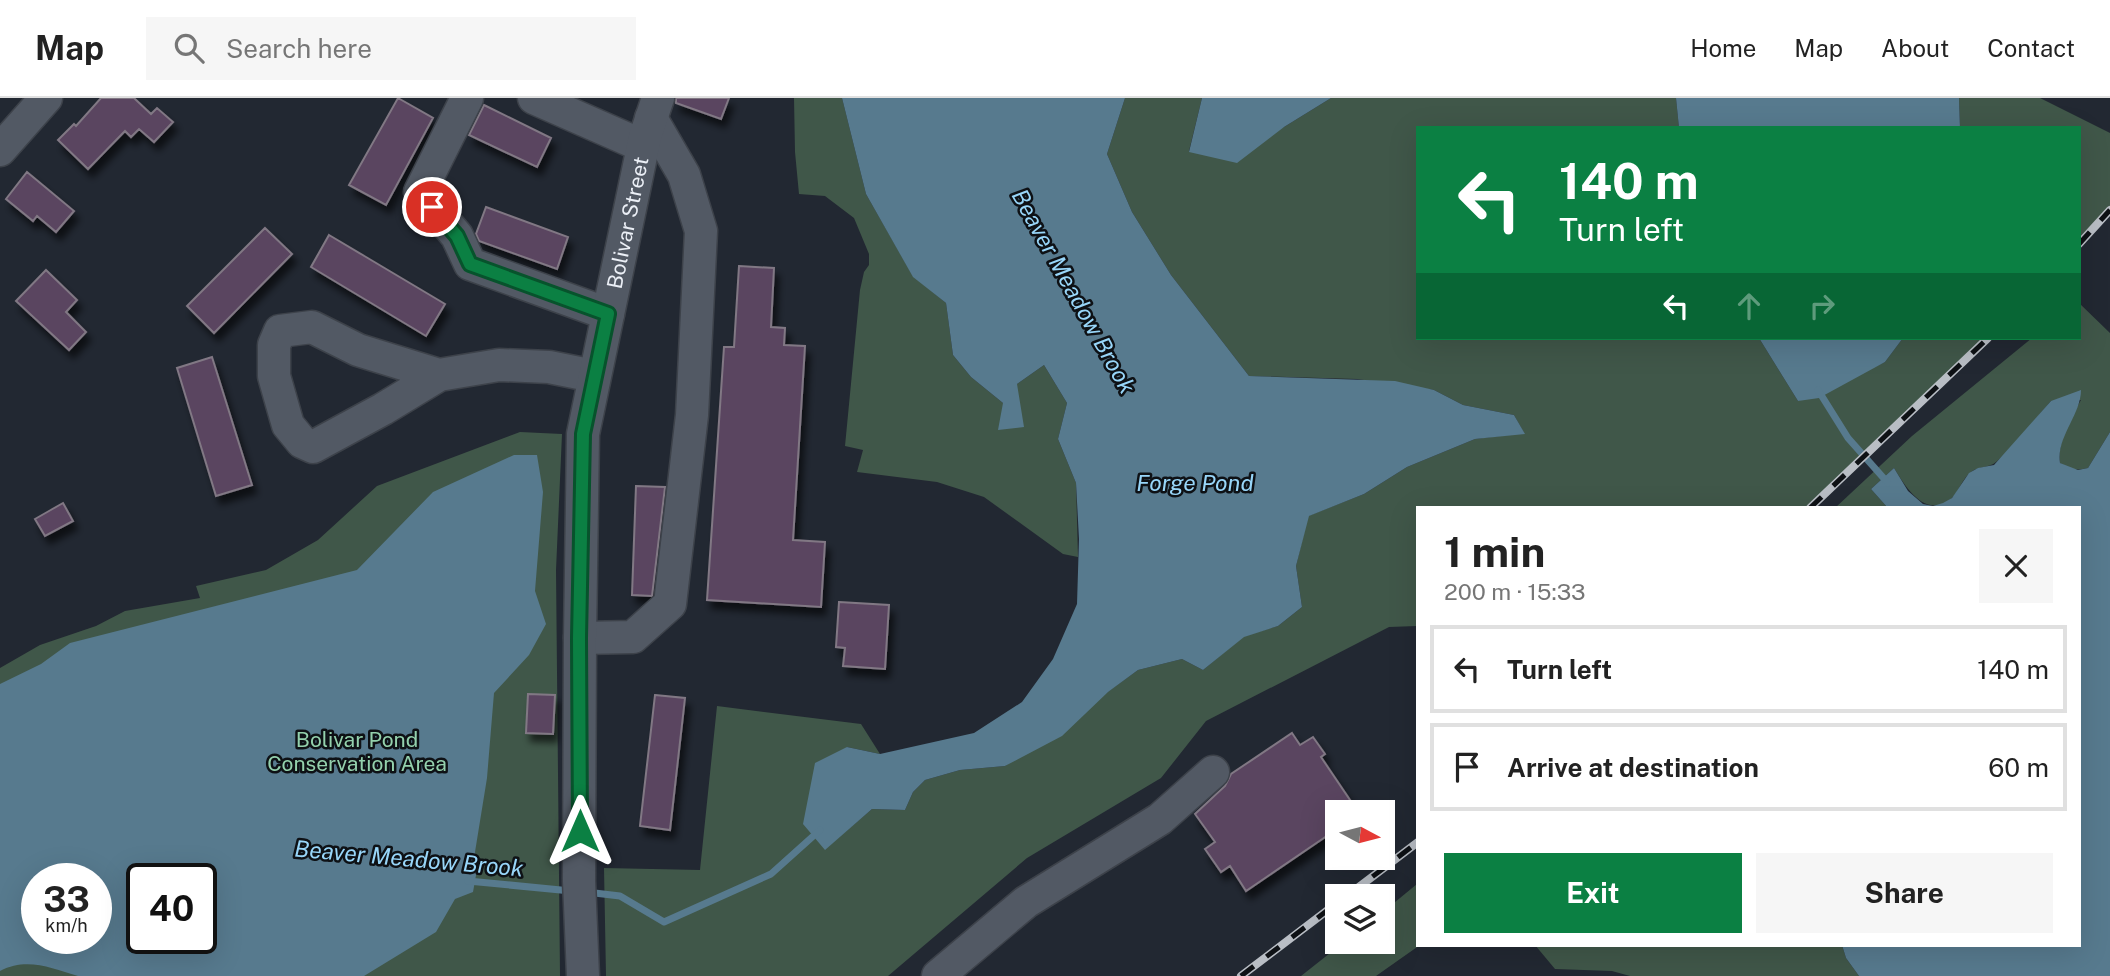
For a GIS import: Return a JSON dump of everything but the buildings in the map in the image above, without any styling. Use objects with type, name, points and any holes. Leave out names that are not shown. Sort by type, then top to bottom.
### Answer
[{"type":"street","points":[[0,150],[46,98]]},
{"type":"street","points":[[467,98],[420,192],[457,236],[470,264],[608,314]]},
{"type":"street","points":[[534,98],[651,121],[684,175],[701,231],[692,415],[670,604],[633,637],[579,638]]},
{"type":"street","name":"Bolivar Street","points":[[583,976],[579,638],[583,434],[651,121]]},
{"type":"street","points":[[439,375],[358,350],[312,327],[280,331],[274,345],[274,376],[288,425],[302,442],[313,447],[439,375],[499,365],[548,367],[594,376]]},
{"type":"street","points":[[938,976],[1026,902],[1160,819],[1213,772]]},
{"type":"green space","points":[[794,98],[842,98],[866,194],[913,276],[946,303],[953,355],[971,377],[1003,403],[1017,384],[1044,365],[1067,403],[1058,439],[1076,483],[1078,557],[1063,554],[984,497],[937,482],[857,472],[863,450],[845,446],[860,290],[864,272],[869,265],[869,254],[854,218],[825,196],[799,194]]},
{"type":"green space","points":[[1125,98],[1202,98],[1189,151],[1284,127],[1331,98],[1676,98],[1679,126],[1416,126],[1416,340],[1760,340],[1798,401],[1885,362],[1902,340],[1986,340],[1811,506],[1416,506],[1416,626],[1389,627],[1206,721],[1161,778],[1027,858],[888,976],[606,976],[604,868],[700,870],[717,706],[861,724],[880,754],[847,747],[825,849],[872,809],[905,810],[913,792],[925,780],[960,770],[1005,766],[1138,670],[1182,659],[1203,670],[1244,636],[1278,626],[1302,607],[1296,566],[1308,516],[1364,494],[1407,467],[1475,439],[1524,433],[1514,415],[1463,405],[1434,390],[1357,379],[1249,376],[1171,275],[1132,212],[1107,154]]},
{"type":"green space","points":[[1959,98],[2040,98],[2110,133],[2110,210],[2081,242],[2081,126],[1960,126]]},
{"type":"green space","points":[[2081,305],[2110,333],[2110,432],[2088,468],[2073,469],[2060,463],[2063,439],[2081,400],[2051,401],[2003,455],[1993,464],[1971,472],[1952,498],[1942,504],[1934,506],[1917,498],[1894,468],[1871,489],[1886,506],[1837,506],[1912,436],[2030,340],[2081,340]]},
{"type":"green space","name":"Bolivar Pond Conservation Area","points":[[520,432],[562,434],[556,570],[560,976],[0,976],[0,668],[40,645],[96,626],[125,611],[200,598],[196,586],[266,570],[318,540],[377,486]]},
{"type":"green space","points":[[1416,885],[1417,947],[1376,976],[1301,976],[1329,954],[1395,954],[1395,902]]},
{"type":"green space","points":[[1537,947],[1843,947],[1846,958],[1859,976],[1630,976],[1612,971],[1555,969]]},
{"type":"water","name":"Forge Pond","points":[[842,98],[1125,98],[1107,154],[1132,212],[1171,275],[1249,376],[1395,381],[1434,390],[1463,405],[1514,415],[1525,434],[1475,439],[1407,467],[1364,494],[1309,516],[1296,566],[1302,607],[1278,626],[1244,637],[1203,670],[1182,659],[1138,670],[1108,692],[1062,736],[1005,766],[960,770],[925,780],[913,792],[905,810],[872,809],[825,850],[803,824],[815,763],[847,747],[880,754],[974,733],[1022,702],[1053,659],[1077,604],[1079,539],[1076,483],[1058,439],[1067,403],[1044,365],[1017,384],[1024,427],[998,430],[1003,403],[971,377],[953,355],[946,303],[913,277],[866,194]]},
{"type":"water","points":[[1202,98],[1331,98],[1284,127],[1237,163],[1189,152]]},
{"type":"water","points":[[1676,98],[1959,98],[1960,126],[1679,126]]},
{"type":"water","points":[[1760,340],[1902,340],[1885,362],[1819,398],[1798,401]]},
{"type":"water","points":[[2081,390],[2077,408],[2062,444],[2060,463],[2078,470],[2088,468],[2110,432],[2110,976],[1859,976],[1846,958],[1843,947],[2081,947],[2081,506],[1933,506],[1952,498],[1969,473],[1994,465],[2051,401]]},
{"type":"water","name":"Bolivar Pond Conservation Area","points":[[514,455],[537,455],[543,492],[535,591],[546,624],[529,655],[494,693],[487,778],[475,852],[478,864],[473,892],[455,899],[436,932],[364,976],[78,976],[29,964],[0,971],[0,684],[41,664],[70,643],[357,570],[433,492]]},
{"type":"water","points":[[1894,468],[1908,491],[1923,504],[1933,506],[1886,506],[1871,489]]},
{"type":"waterway","points":[[1818,390],[1848,438],[1888,483]]},
{"type":"waterway","name":"Beaver Meadow Brook","points":[[586,892],[620,896],[664,922],[771,874],[820,830]]},
{"type":"waterway","name":"Beaver Meadow Brook","points":[[468,881],[571,891]]},
{"type":"railway","points":[[2081,242],[2110,210]]},
{"type":"railway","points":[[1812,506],[1986,340]]},
{"type":"railway","points":[[1363,884],[1416,844]]},
{"type":"railway","points":[[1241,976],[1325,912]]},
{"type":"route","points":[[432,207],[457,236],[470,264],[608,314],[583,434],[579,638],[580,831]]}]
